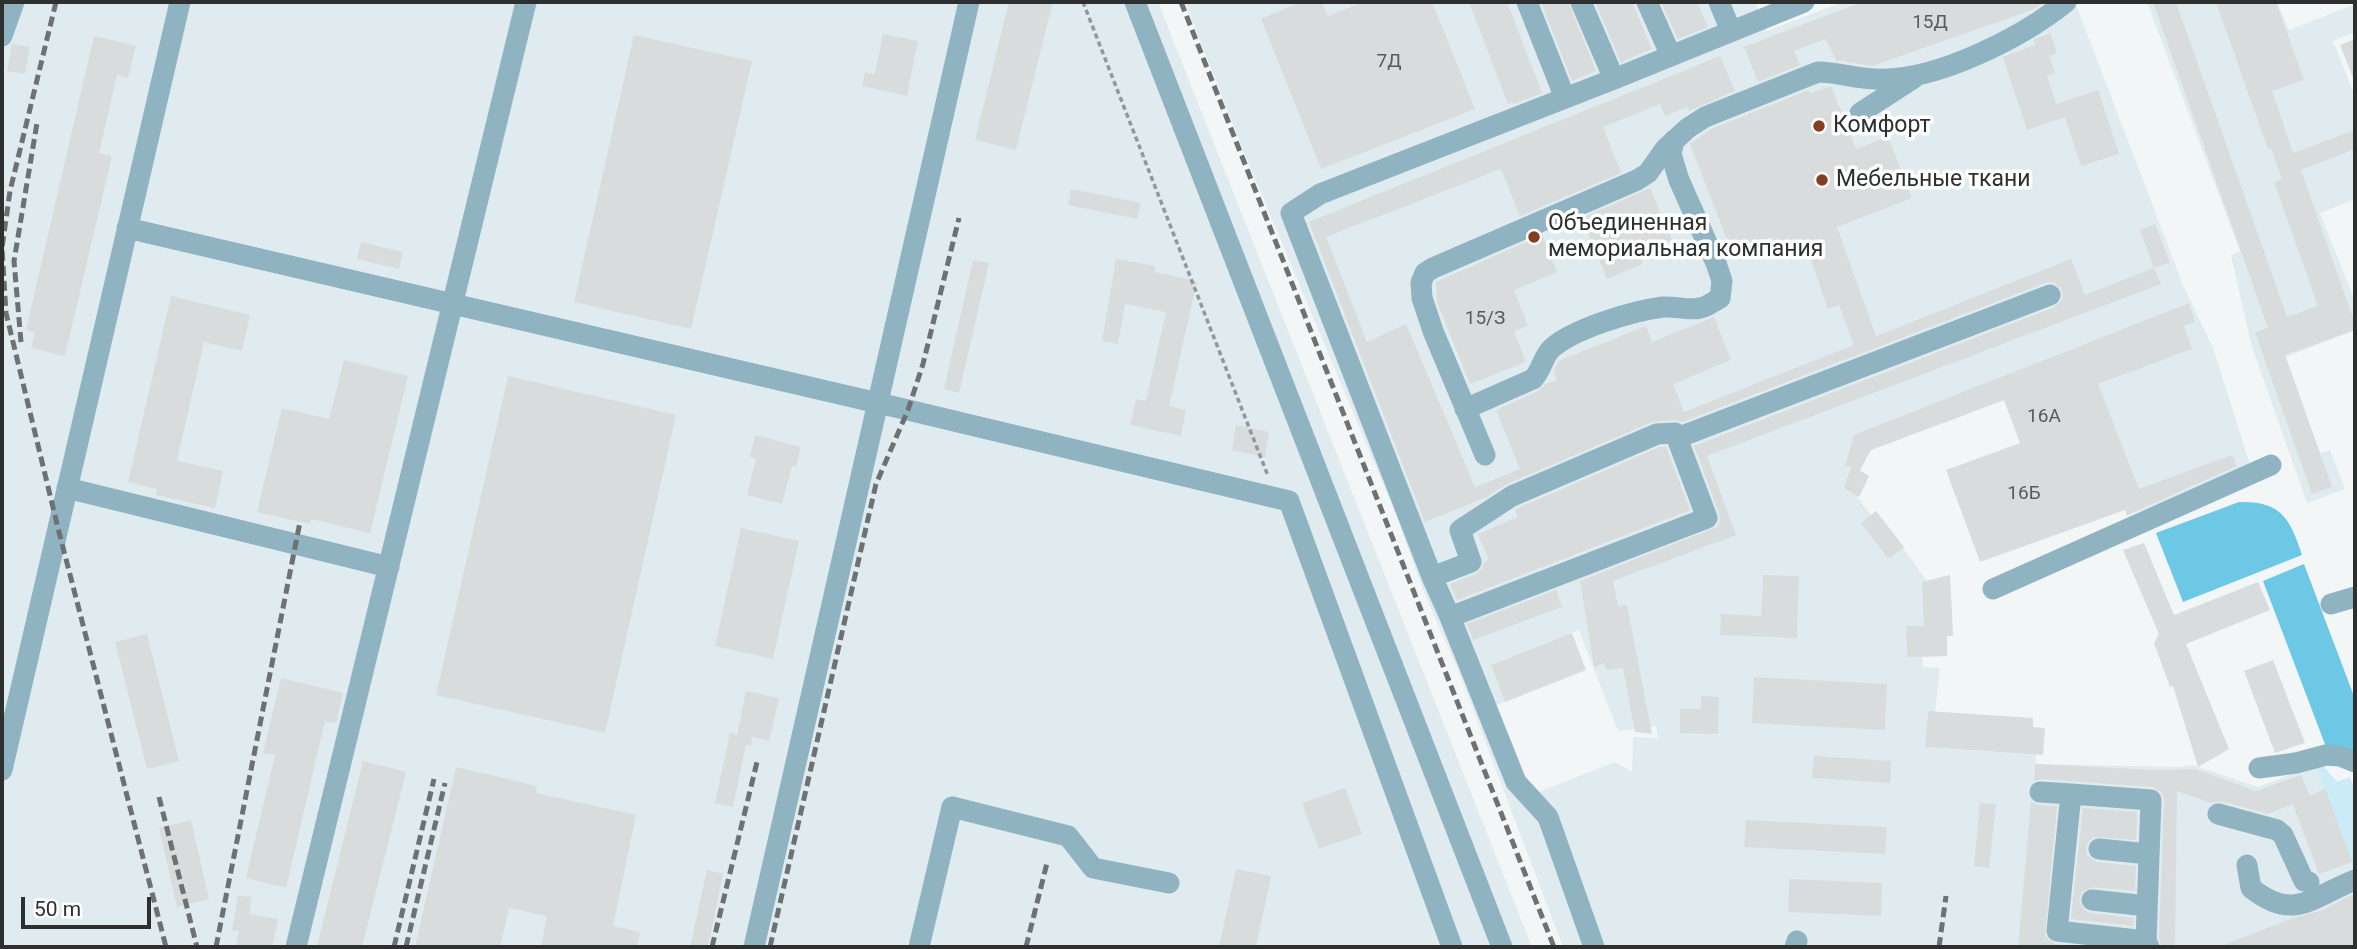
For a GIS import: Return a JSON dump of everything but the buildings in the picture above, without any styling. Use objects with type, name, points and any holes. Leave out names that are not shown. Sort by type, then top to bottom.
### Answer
[{"type":"lane","points":[[2,36],[14,2]]},
{"type":"lane","points":[[2,770],[180,2]]},
{"type":"lane","points":[[296,947],[526,2]]},
{"type":"lane","points":[[754,947],[969,2]]},
{"type":"lane","points":[[1135,2],[1502,947]]},
{"type":"lane","points":[[1527,2],[1565,98]]},
{"type":"lane","points":[[1581,2],[1614,79]]},
{"type":"lane","points":[[1647,2],[1671,56]]},
{"type":"lane","points":[[1719,2],[1731,31]]},
{"type":"lane","points":[[1594,947],[1548,817],[1517,782],[1432,577],[1291,213],[1320,194],[1804,2]]},
{"type":"lane","points":[[1860,113],[1922,74],[2011,39],[2049,16],[2066,2]]},
{"type":"lane","points":[[1485,456],[1422,298],[1421,283],[1425,273],[1637,180],[1648,173],[1665,149],[1705,117],[1818,72],[1836,72],[1876,79],[1922,74]]},
{"type":"lane","points":[[1465,409],[1533,379],[1550,350],[1585,331],[1645,310],[1666,307],[1700,308],[1720,298],[1722,281],[1716,263],[1679,180],[1671,155],[1674,141]]},
{"type":"lane","points":[[127,228],[1289,502],[1452,947]]},
{"type":"lane","points":[[1677,438],[2050,295]]},
{"type":"lane","points":[[1432,577],[1471,562],[1460,530],[1494,506],[1657,434],[1675,433],[1707,518],[1450,617]]},
{"type":"lane","points":[[1993,589],[2271,466]]},
{"type":"lane","points":[[67,488],[389,567]]},
{"type":"lane","points":[[2331,604],[2355,597]]},
{"type":"lane","points":[[2259,768],[2296,763],[2326,755],[2340,756],[2355,762]]},
{"type":"lane","points":[[2040,792],[2071,794],[2151,800],[2148,944],[2057,931],[2071,794]]},
{"type":"lane","points":[[919,947],[953,807],[1068,836],[1093,868],[1169,883]]},
{"type":"lane","points":[[2217,814],[2277,830],[2283,835],[2304,881],[2350,882]]},
{"type":"lane","points":[[2099,849],[2148,854]]},
{"type":"lane","points":[[2247,865],[2251,888],[2261,897],[2285,907],[2316,901],[2350,882]]},
{"type":"lane","points":[[2285,907],[2309,882]]},
{"type":"lane","points":[[2092,900],[2147,906]]},
{"type":"path","points":[[1083,2],[1268,476]]},
{"type":"shaded area","points":[[2,2],[1158,2],[1532,947],[2,947]]},
{"type":"shaded area","points":[[1185,2],[1755,2],[1767,31],[1843,2],[2075,2],[2183,285],[2213,348],[2252,471],[2127,516],[2075,374],[1871,450],[1859,470],[1869,476],[1860,496],[1857,497],[1871,515],[1876,511],[1927,581],[1950,575],[1953,636],[1947,636],[1947,656],[1922,657],[1923,667],[1940,668],[1935,712],[1928,712],[1925,747],[2036,755],[2036,764],[2193,765],[2258,787],[2321,763],[2355,859],[2355,930],[2308,947],[1563,947],[1394,510],[1243,150]],"holes":[[[1579,630],[1618,731],[1656,726],[1658,738],[1633,737],[1632,772],[1615,762],[1539,792],[1527,784],[1496,705],[1505,702],[1491,665]]]},
{"type":"shaded area","points":[[2147,2],[2277,2],[2289,30],[2355,4],[2355,32],[2333,41],[2355,96],[2355,199],[2320,213],[2355,301],[2355,330],[2286,357],[2320,453],[2330,450],[2345,489],[2307,503],[2251,344],[2231,255],[2240,251]]},
{"type":"shaded area","points":[[2239,502],[2265,505],[2282,514],[2293,531],[2302,555],[2183,602],[2156,533]]},
{"type":"shaded area","points":[[2304,564],[2355,699],[2355,758],[2326,747],[2263,581]]},
{"type":"shaded area","points":[[2321,763],[2337,782],[2350,777],[2355,790],[2355,871],[2316,765]]},
{"type":"railway","points":[[56,2],[10,191],[2,248],[6,313],[58,528],[166,947]]},
{"type":"railway","points":[[1181,2],[1554,947]]},
{"type":"railway","points":[[21,342],[14,261],[37,123]]},
{"type":"railway","points":[[770,947],[876,484],[908,410],[923,364],[959,218]]},
{"type":"railway","points":[[216,947],[300,522]]},
{"type":"railway","points":[[712,947],[758,758]]},
{"type":"railway","points":[[394,947],[434,779]]},
{"type":"railway","points":[[406,947],[445,783]]},
{"type":"railway","points":[[159,797],[197,947]]},
{"type":"railway","points":[[1026,947],[1047,863]]},
{"type":"railway","points":[[1939,947],[1946,896]]},
{"type":"place","name":"Комфорт","points":[[1819,126]]},
{"type":"place","name":"Мебельные ткани","points":[[1822,180]]},
{"type":"place","name":"Объединенная мемориальная компания","points":[[1534,237]]}]
